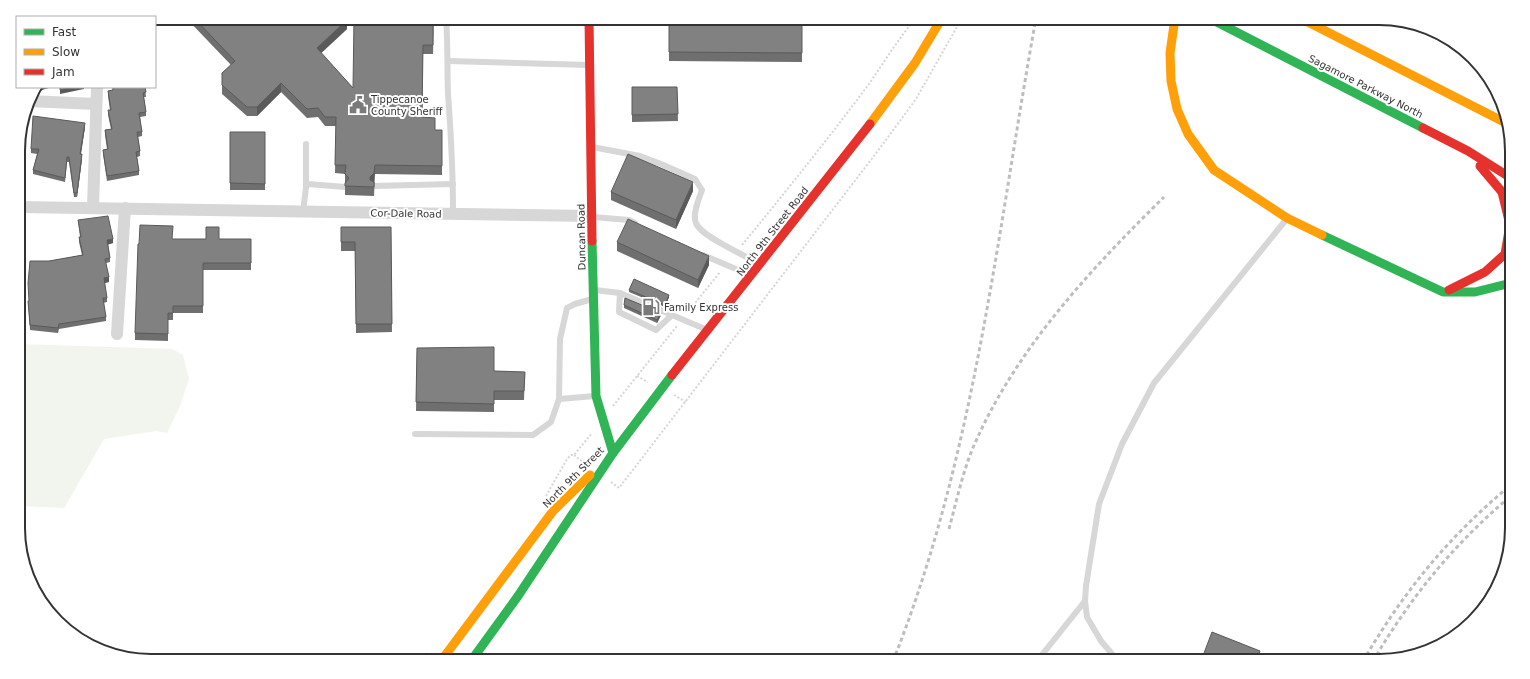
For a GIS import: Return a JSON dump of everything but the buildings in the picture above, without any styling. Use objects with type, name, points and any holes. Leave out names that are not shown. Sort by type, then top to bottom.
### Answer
[{"type":"main road","name":"Duncan Road","points":[[589,25],[591,216],[596,396],[613,453]]},
{"type":"main road","name":"North 9th Street Road","points":[[613,453],[706,330],[751,276],[863,133],[915,62],[938,25]]},
{"type":"main road","points":[[1174,25],[1170,53],[1171,81],[1177,108],[1188,134],[1214,170],[1287,218],[1443,292],[1475,292],[1505,284]]},
{"type":"main road","name":"Sagamore Parkway North","points":[[1222,25],[1468,151],[1505,174]]},
{"type":"main road","points":[[1314,25],[1502,121]]},
{"type":"main road","points":[[1468,151],[1502,192],[1505,204]]},
{"type":"main road","points":[[1443,292],[1485,272],[1505,254]]},
{"type":"main road","name":"North 9th Street","points":[[446,654],[553,511],[613,453]]},
{"type":"main road","name":"North 9th Street","points":[[476,654],[518,596],[613,453]]},
{"type":"street","points":[[93,207],[97,88]]},
{"type":"street","points":[[36,101],[96,104]]},
{"type":"street","name":"Cor-Dale Road","points":[[25,207],[591,216]]},
{"type":"street","points":[[117,334],[125,208]]},
{"type":"lane","points":[[446,25],[449,61],[448,93],[453,184],[453,213]]},
{"type":"lane","points":[[449,61],[589,65]]},
{"type":"lane","points":[[303,212],[306,187],[306,144]]},
{"type":"lane","points":[[591,147],[640,156],[695,179],[702,190],[695,215],[696,224],[706,235],[760,264]]},
{"type":"lane","points":[[306,187],[308,184],[345,186]]},
{"type":"lane","points":[[374,186],[453,184]]},
{"type":"lane","points":[[591,216],[629,220],[643,227]]},
{"type":"lane","points":[[1112,654],[1101,641],[1087,617],[1085,601],[1099,504],[1122,444],[1154,383],[1287,218]]},
{"type":"lane","points":[[699,253],[751,276]]},
{"type":"lane","points":[[620,293],[620,312],[656,330],[672,315]]},
{"type":"lane","points":[[415,434],[533,435],[551,422],[559,399],[560,340],[567,308],[594,294],[620,293],[706,330]]},
{"type":"lane","points":[[559,399],[596,396]]},
{"type":"lane","points":[[1043,654],[1085,601]]},
{"type":"path","points":[[737,251],[806,168],[884,64],[900,38],[910,25]]},
{"type":"path","points":[[619,488],[916,99],[958,25]]},
{"type":"path","points":[[637,376],[726,264]]},
{"type":"shaded area","points":[[25,344],[172,349],[183,355],[189,379],[180,406],[167,433],[156,431],[104,439],[64,508],[25,506]]},
{"type":"railway","points":[[896,654],[921,583],[944,504],[964,424],[981,343],[1035,25]]},
{"type":"railway","points":[[949,529],[968,460],[989,414],[1009,379],[1031,346],[1081,283],[1164,197]]},
{"type":"railway","points":[[1367,654],[1395,611],[1429,566],[1468,524],[1505,490]]},
{"type":"railway","points":[[1377,654],[1403,614],[1435,572],[1471,532],[1505,501]]},
{"type":"traffic: fast","points":[[1223,25],[1423,128]]},
{"type":"traffic: fast","points":[[1322,235],[1443,292],[1475,292],[1505,284]]},
{"type":"traffic: fast","points":[[592,241],[596,396],[613,453]]},
{"type":"traffic: fast","points":[[476,654],[518,596],[613,453],[672,375]]},
{"type":"traffic: slow","points":[[870,124],[915,63],[938,25]]},
{"type":"traffic: slow","points":[[1174,25],[1170,53],[1171,81],[1177,109],[1188,134],[1214,170],[1287,218],[1322,235]]},
{"type":"traffic: slow","points":[[1314,25],[1502,121]]},
{"type":"traffic: slow","points":[[446,654],[553,511],[590,475]]},
{"type":"traffic: jam","points":[[589,25],[592,241]]},
{"type":"traffic: jam","points":[[672,375],[870,124]]},
{"type":"traffic: jam","points":[[1423,128],[1468,151],[1505,174]]},
{"type":"traffic: jam","points":[[1480,166],[1502,192],[1505,204]]},
{"type":"traffic: jam","points":[[1449,290],[1485,272],[1505,254]]},
{"type":"place","name":"Tippecanoe County Sheriff","points":[[358,105]]},
{"type":"place","name":"Family Express","points":[[651,307]]}]
